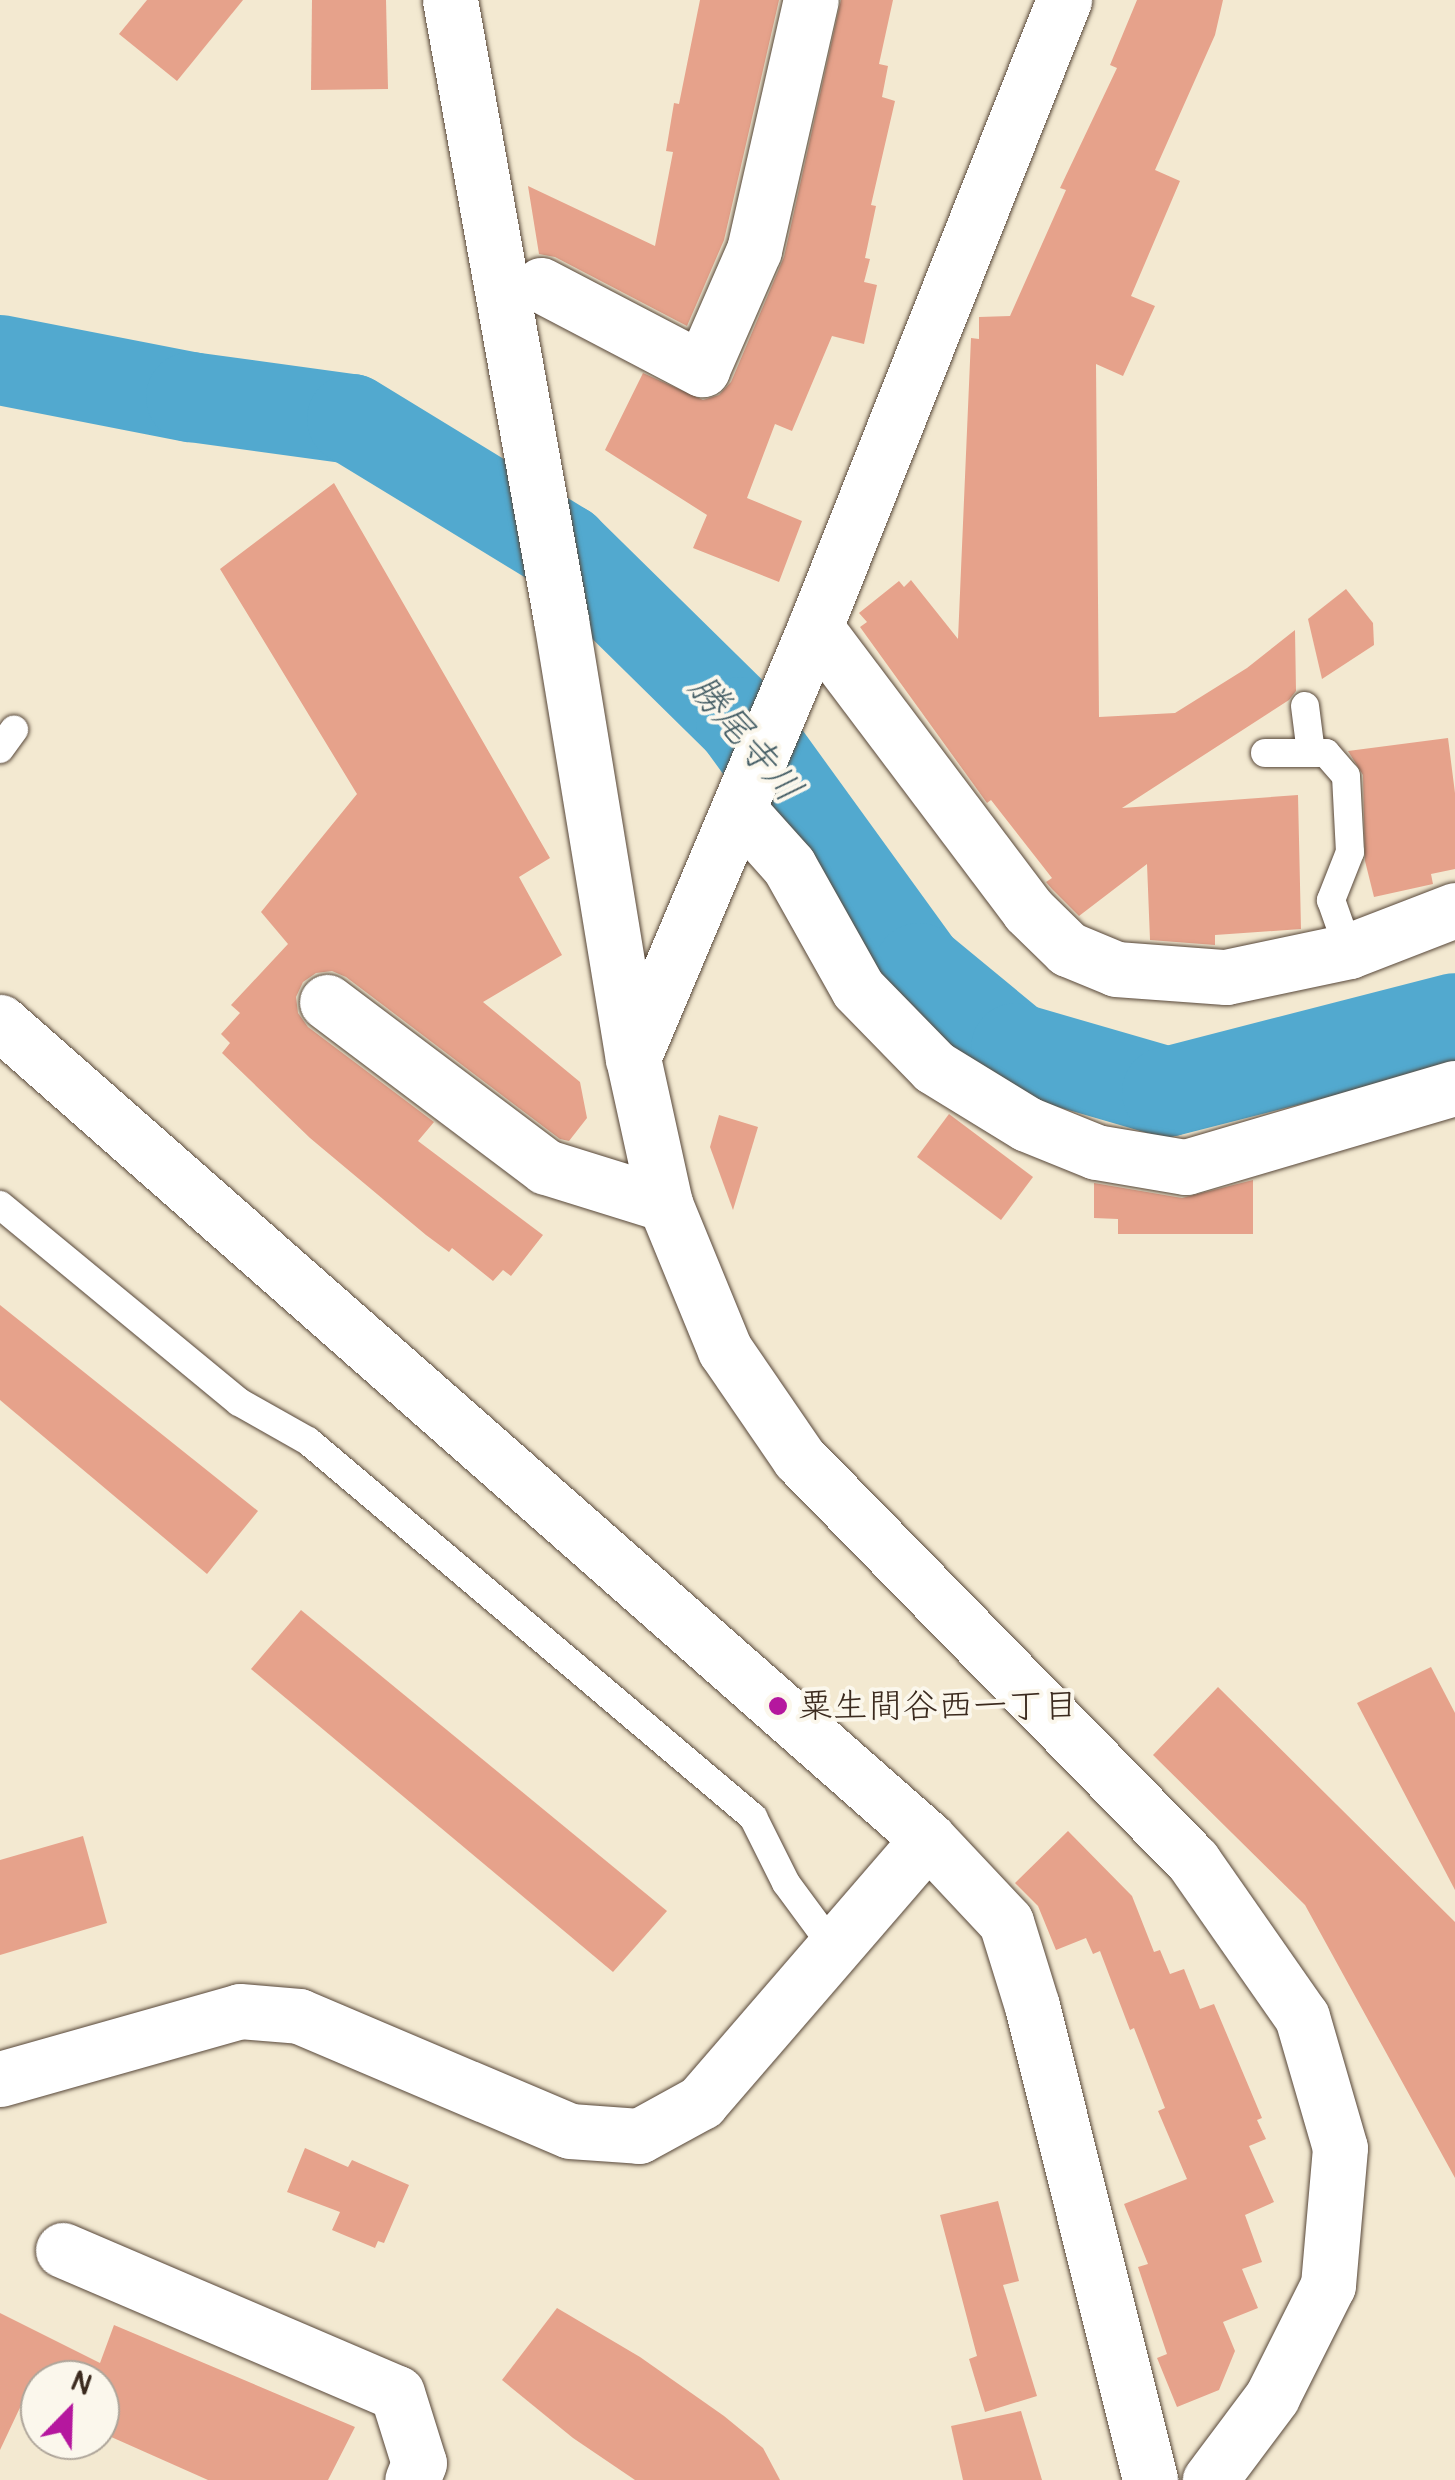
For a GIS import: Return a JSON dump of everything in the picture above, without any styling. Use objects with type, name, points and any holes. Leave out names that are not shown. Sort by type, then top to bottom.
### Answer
[{"type":"street","points":[[450,0],[561,620],[633,1058],[665,1204],[725,1350],[799,1458],[1194,1862],[1302,2017],[1340,2148],[1328,2285],[1272,2396],[1210,2480]]},
{"type":"street","points":[[542,286],[702,369],[754,250],[812,0]]},
{"type":"street","points":[[633,1058],[816,627],[1064,0]]},
{"type":"street","points":[[816,627],[1028,910],[1068,949],[1116,969],[1226,977],[1349,950],[1455,910]]},
{"type":"street","points":[[739,810],[788,866],[858,988],[934,1068],[1028,1124],[1096,1152],[1186,1167],[1455,1088]]},
{"type":"street","points":[[327,1002],[546,1167],[665,1204]]},
{"type":"street","points":[[0,1022],[928,1839],[1006,1922],[1032,2006],[1150,2480]]},
{"type":"street","points":[[0,2079],[240,2011],[299,2016],[570,2131],[639,2136],[701,2102],[928,1839]]},
{"type":"street","points":[[63,2250],[397,2393],[419,2463],[412,2480]]},
{"type":"lane","points":[[1305,706],[1311,753]]},
{"type":"lane","points":[[1266,753],[1326,753],[1346,776],[1350,852],[1331,900],[1349,950]]},
{"type":"lane","points":[[0,1205],[239,1402],[308,1441],[753,1818],[786,1882],[834,1948]]},
{"type":"building","points":[[147,0],[243,0],[177,81],[119,34]]},
{"type":"building","points":[[312,0],[386,0],[388,89],[311,90]]},
{"type":"building","points":[[700,0],[779,0],[724,240],[687,326],[555,257],[539,254],[528,186],[655,246],[673,152],[666,151],[674,103],[679,104]]},
{"type":"building","points":[[841,0],[893,0],[879,64],[888,66],[882,97],[895,101],[871,205],[876,206],[865,258],[870,259],[864,282],[877,285],[864,344],[832,336],[792,431],[775,424],[747,498],[802,521],[779,582],[693,548],[707,515],[605,450],[643,373],[703,400],[719,395],[731,382],[784,257]]},
{"type":"building","points":[[1137,0],[1223,0],[1215,35],[1155,170],[1180,181],[1131,296],[1155,306],[1123,376],[1096,364],[1099,717],[1175,713],[1247,668],[1295,630],[1296,691],[1289,700],[1122,808],[1298,795],[1301,929],[1215,935],[1215,945],[1150,940],[1147,864],[1079,916],[1046,882],[1052,878],[991,800],[987,803],[860,627],[867,622],[859,613],[899,581],[904,587],[911,580],[958,639],[971,338],[979,339],[979,317],[1010,316],[1066,190],[1060,188],[1117,68],[1110,65]]},
{"type":"building","points":[[334,483],[550,858],[519,877],[562,955],[483,1002],[580,1082],[587,1118],[569,1141],[560,1139],[346,977],[332,971],[316,973],[303,982],[296,997],[298,1013],[308,1027],[434,1122],[418,1141],[543,1235],[511,1276],[503,1270],[493,1281],[452,1248],[449,1252],[426,1235],[310,1138],[222,1053],[230,1043],[221,1034],[240,1013],[231,1005],[288,944],[261,912],[357,794],[220,569]]},
{"type":"building","points":[[1346,589],[1373,623],[1374,645],[1322,679],[1308,619]]},
{"type":"building","points":[[1448,738],[1455,793],[1455,869],[1431,874],[1433,884],[1374,897],[1365,861],[1363,775],[1348,751]]},
{"type":"building","points":[[949,1114],[1033,1177],[1001,1220],[917,1157]]},
{"type":"building","points":[[719,1115],[758,1127],[733,1210],[710,1147]]},
{"type":"building","points":[[1253,1180],[1253,1234],[1118,1234],[1118,1219],[1094,1218],[1094,1183],[1182,1198]]},
{"type":"building","points":[[0,1305],[258,1511],[207,1574],[0,1400]]},
{"type":"building","points":[[301,1610],[667,1911],[613,1972],[251,1669]]},
{"type":"building","points":[[1431,1667],[1455,1713],[1455,1890],[1357,1703]]},
{"type":"building","points":[[1218,1687],[1455,1922],[1455,2178],[1305,1905],[1153,1755]]},
{"type":"building","points":[[1068,1831],[1132,1896],[1154,1952],[1160,1950],[1170,1974],[1184,1969],[1200,2009],[1214,2004],[1262,2118],[1257,2120],[1266,2139],[1249,2146],[1274,2202],[1245,2215],[1262,2262],[1242,2269],[1258,2308],[1223,2322],[1235,2351],[1219,2390],[1177,2407],[1157,2358],[1167,2354],[1138,2267],[1148,2264],[1124,2204],[1187,2179],[1158,2111],[1165,2108],[1100,1951],[1093,1954],[1086,1938],[1056,1950],[1038,1906],[1015,1883]]},
{"type":"building","points":[[83,1836],[107,1923],[0,1955],[0,1860]]},
{"type":"building","points":[[305,2148],[348,2167],[352,2160],[409,2185],[384,2243],[378,2241],[375,2248],[332,2230],[340,2212],[287,2192]]},
{"type":"building","points":[[998,2201],[1019,2281],[1003,2285],[1037,2396],[985,2412],[969,2359],[977,2356],[940,2215]]},
{"type":"building","points":[[557,2308],[640,2357],[724,2416],[763,2448],[780,2480],[635,2480],[573,2438],[502,2380]]},
{"type":"building","points":[[0,2313],[94,2360],[20,2360],[20,2408],[0,2450]]},
{"type":"building","points":[[114,2325],[355,2427],[328,2480],[208,2480],[120,2441],[120,2360],[101,2360]]},
{"type":"building","points":[[1021,2411],[1042,2480],[963,2480],[951,2426]]},
{"type":"waterway","name":"勝尾寺川","points":[[0,360],[191,397],[352,419],[565,549],[741,722],[919,968],[1016,1048],[1167,1092],[1455,1018]]},
{"type":"place","name":"粟生間谷西一丁目","points":[[778,1706]]}]
